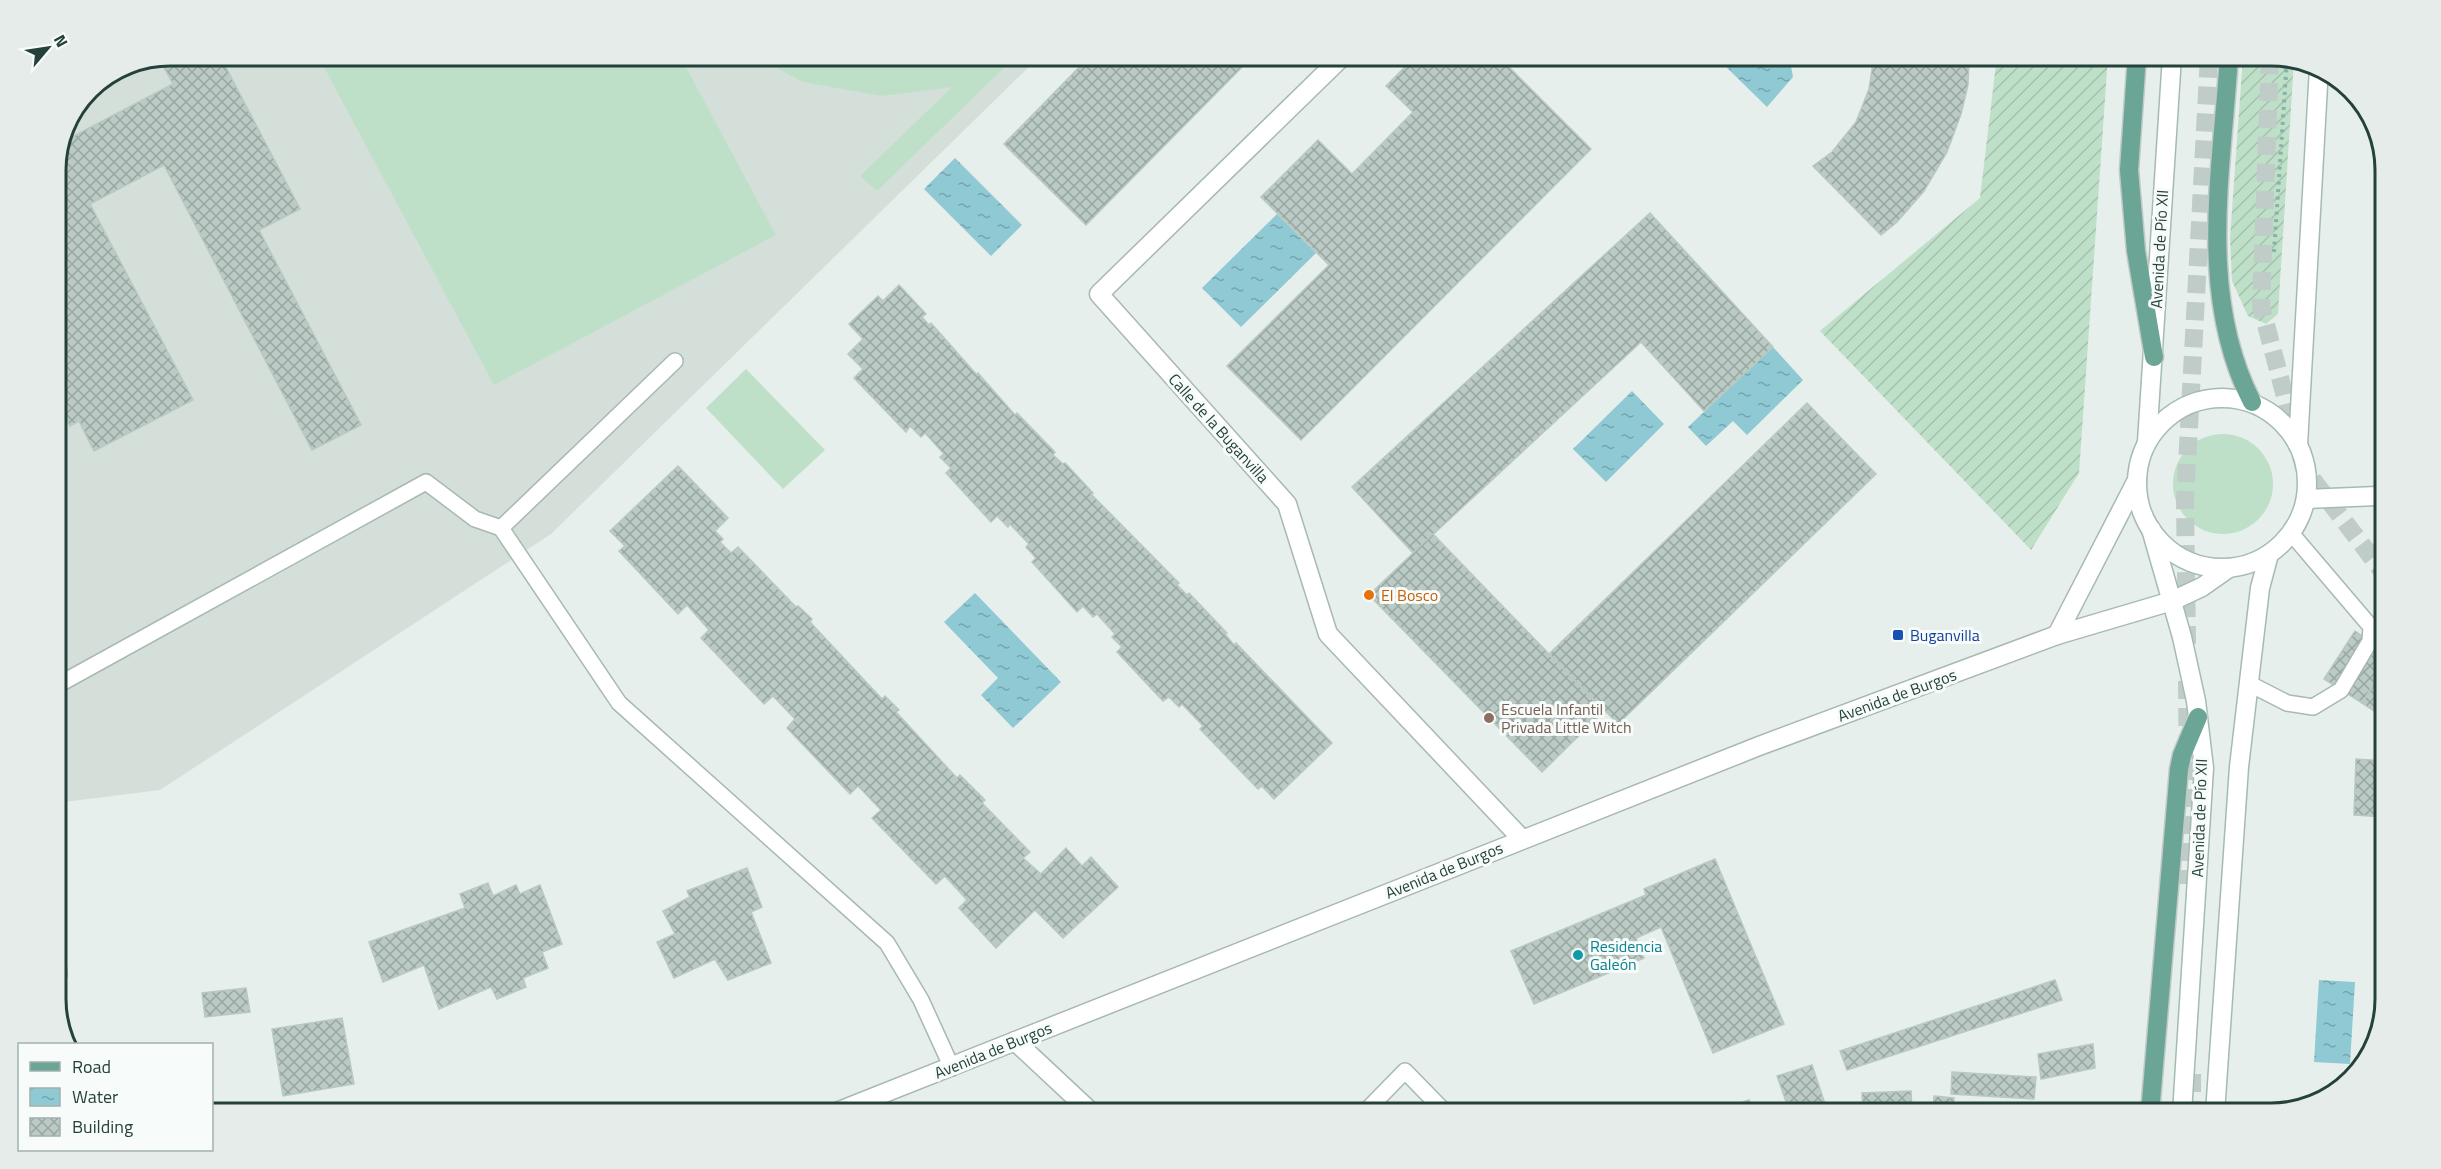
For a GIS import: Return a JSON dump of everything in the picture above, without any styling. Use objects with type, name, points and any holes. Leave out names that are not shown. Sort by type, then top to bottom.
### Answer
[{"type":"main road","points":[[2136,66],[2129,170],[2136,251],[2154,357]]},
{"type":"main road","points":[[2228,66],[2216,253],[2226,337],[2241,380],[2252,402]]},
{"type":"main road","points":[[2151,1103],[2179,769],[2197,709]]},
{"type":"street","name":"Calle de la Buganvilla","points":[[1333,66],[1099,294],[1287,504],[1328,634],[1522,839]]},
{"type":"street","name":"Avenida de Pío XII","points":[[2147,442],[2171,66]]},
{"type":"street","points":[[2298,445],[2318,78]]},
{"type":"street","name":"Avenida de Burgos","points":[[2215,398],[2252,402],[2284,425],[2298,445],[2306,471],[2306,499],[2291,533],[2268,558],[2229,568],[2199,565],[2172,552],[2151,529],[2140,505],[2137,480],[2140,460],[2147,442],[2164,420],[2188,404],[2215,398]]},
{"type":"street","name":"Avenida de Burgos","points":[[2056,635],[2137,480]]},
{"type":"street","points":[[2306,499],[2375,497]]},
{"type":"street","name":"Avenida de Pío XII","points":[[2151,529],[2172,601],[2197,709],[2204,768],[2183,1103]]},
{"type":"street","points":[[2216,1103],[2239,767],[2260,588],[2268,558]]},
{"type":"street","name":"Avenida de Burgos","points":[[860,1103],[1759,746],[2056,635],[2172,601],[2202,587],[2229,568]]},
{"type":"street","points":[[1015,1041],[1081,1103]]},
{"type":"lane","points":[[501,528],[675,361]]},
{"type":"lane","points":[[66,680],[426,482],[475,519],[501,528],[619,704],[887,943],[921,1000],[952,1068]]},
{"type":"lane","points":[[2250,684],[2287,703],[2313,707],[2341,690],[2370,641],[2371,627],[2291,533]]},
{"type":"lane","points":[[1374,1103],[1405,1071],[1436,1103]]},
{"type":"path","points":[[2274,252],[2285,67]]},
{"type":"shaded area","points":[[170,66],[1030,66],[551,534],[160,790],[66,802],[66,163],[77,124],[87,107],[101,92],[130,74],[149,68]]},
{"type":"green space","points":[[323,66],[685,66],[776,235],[494,385]]},
{"type":"green space","points":[[773,66],[1006,66],[877,191],[860,176],[952,87],[881,96],[803,82]]},
{"type":"green space","points":[[1996,66],[2107,66],[2079,473],[2031,550],[1820,331],[1980,198]]},
{"type":"green space","points":[[2242,66],[2293,68],[2278,314],[2266,324],[2248,316],[2232,281],[2230,238]]},
{"type":"green space","points":[[746,369],[825,450],[783,489],[706,408]]},
{"type":"green space","points":[[2223,434],[2242,438],[2258,449],[2269,465],[2273,484],[2269,503],[2258,519],[2242,530],[2223,534],[2204,530],[2188,519],[2177,503],[2173,484],[2177,465],[2188,449],[2204,438]]},
{"type":"water","points":[[1725,66],[1791,66],[1793,77],[1767,107]]},
{"type":"water","points":[[955,158],[1022,225],[991,256],[924,189]]},
{"type":"water","points":[[1277,214],[1316,253],[1241,327],[1202,288]]},
{"type":"water","points":[[1773,347],[1803,380],[1747,435],[1733,421],[1706,446],[1688,427]]},
{"type":"water","points":[[1632,391],[1664,424],[1606,482],[1573,449]]},
{"type":"water","points":[[975,593],[1061,682],[1013,728],[981,695],[998,678],[944,622]]},
{"type":"water","points":[[2319,980],[2355,982],[2350,1064],[2314,1062]]},
{"type":"building","points":[[225,66],[300,209],[259,230],[361,425],[312,450],[164,165],[90,204],[193,400],[94,451],[79,421],[70,426],[66,419],[66,163],[70,143],[72,137],[173,84],[164,67]]},
{"type":"building","points":[[1080,66],[1243,66],[1086,225],[1004,144]]},
{"type":"building","points":[[1406,66],[1508,66],[1591,149],[1301,440],[1227,366],[1329,265],[1261,197],[1318,140],[1352,174],[1413,112],[1386,86]]},
{"type":"building","points":[[1872,66],[1969,66],[1968,85],[1961,114],[1947,152],[1924,191],[1897,222],[1881,235],[1813,166],[1832,152],[1856,122],[1869,89]]},
{"type":"building","points":[[1650,213],[1773,347],[1704,411],[1641,342],[1413,553],[1352,487]]},
{"type":"building","points":[[899,285],[926,314],[922,317],[929,325],[931,323],[1015,415],[1017,413],[1055,452],[1053,455],[1063,464],[1065,463],[1093,493],[1091,494],[1179,583],[1177,585],[1187,595],[1189,593],[1227,633],[1225,634],[1234,645],[1236,643],[1332,743],[1274,799],[1262,786],[1258,789],[1200,729],[1203,726],[1182,704],[1179,707],[1169,697],[1163,701],[1117,652],[1122,647],[1112,637],[1115,634],[1097,614],[1093,617],[1083,606],[1077,612],[1032,562],[1036,558],[1026,547],[1029,544],[1010,524],[1008,527],[997,516],[991,522],[946,473],[951,468],[940,457],[944,454],[925,433],[921,437],[910,426],[906,432],[854,378],[863,369],[848,354],[863,339],[849,324],[878,296],[883,301]]},
{"type":"building","points":[[1807,403],[1876,474],[1618,724],[1549,654]]},
{"type":"building","points":[[678,466],[728,518],[715,531],[723,539],[720,542],[731,553],[738,547],[796,607],[798,606],[812,619],[810,622],[882,699],[885,696],[899,710],[896,712],[957,778],[960,775],[985,800],[982,803],[1030,852],[1023,858],[1041,874],[1066,848],[1082,866],[1091,857],[1118,887],[1063,938],[1035,910],[996,948],[959,908],[967,900],[945,876],[936,884],[872,818],[881,810],[858,786],[850,794],[787,728],[795,719],[773,696],[764,704],[701,638],[709,630],[687,605],[678,614],[619,551],[625,546],[610,531]]},
{"type":"building","points":[[1433,534],[1604,711],[1542,772],[1369,595]]},
{"type":"building","points":[[2355,631],[2375,644],[2375,682],[2362,703],[2324,679]]},
{"type":"building","points":[[2375,682],[2375,712],[2362,703]]},
{"type":"building","points":[[2356,759],[2375,760],[2375,816],[2354,815]]},
{"type":"building","name":"Residencia Galeón","points":[[1715,859],[1784,1024],[1713,1053],[1661,927],[1636,938],[1644,958],[1534,1004],[1511,951],[1646,895],[1644,889]]},
{"type":"building","points":[[747,868],[762,907],[751,912],[771,963],[728,980],[715,959],[674,978],[657,942],[675,934],[663,911],[690,897],[687,891]]},
{"type":"building","points":[[488,883],[493,896],[516,885],[520,894],[540,885],[562,944],[542,952],[548,968],[523,978],[526,987],[497,999],[491,987],[439,1009],[424,965],[383,982],[369,942],[465,908],[460,894]]},
{"type":"building","points":[[2055,980],[2062,1000],[1847,1070],[1840,1051]]},
{"type":"building","points":[[246,988],[250,1012],[205,1017],[202,993]]},
{"type":"building","points":[[342,1018],[354,1084],[283,1096],[272,1029]]},
{"type":"building","points":[[2093,1044],[2095,1068],[2041,1079],[2038,1054]]},
{"type":"building","points":[[1812,1065],[1825,1103],[1786,1103],[1777,1076]]},
{"type":"building","points":[[1952,1072],[2036,1077],[2034,1099],[1951,1094]]},
{"type":"building","points":[[1911,1091],[1912,1103],[1862,1103],[1862,1093]]},
{"type":"building","points":[[1934,1096],[1954,1098],[1954,1103],[1934,1103]]},
{"type":"tunnel","points":[[2187,644],[2185,502],[2208,66]]},
{"type":"tunnel","points":[[2270,66],[2261,306],[2304,468],[2375,562]]},
{"type":"tunnel","points":[[2187,681],[2189,884]]},
{"type":"tunnel","points":[[2192,1074],[2192,1103]]},
{"type":"place","name":"El Bosco","points":[[1369,595]]},
{"type":"place","name":"Buganvilla","points":[[1898,635]]},
{"type":"place","name":"Escuela Infantil Privada Little Witch","points":[[1489,718]]},
{"type":"place","name":"Residencia Galeón","points":[[1578,955]]}]
